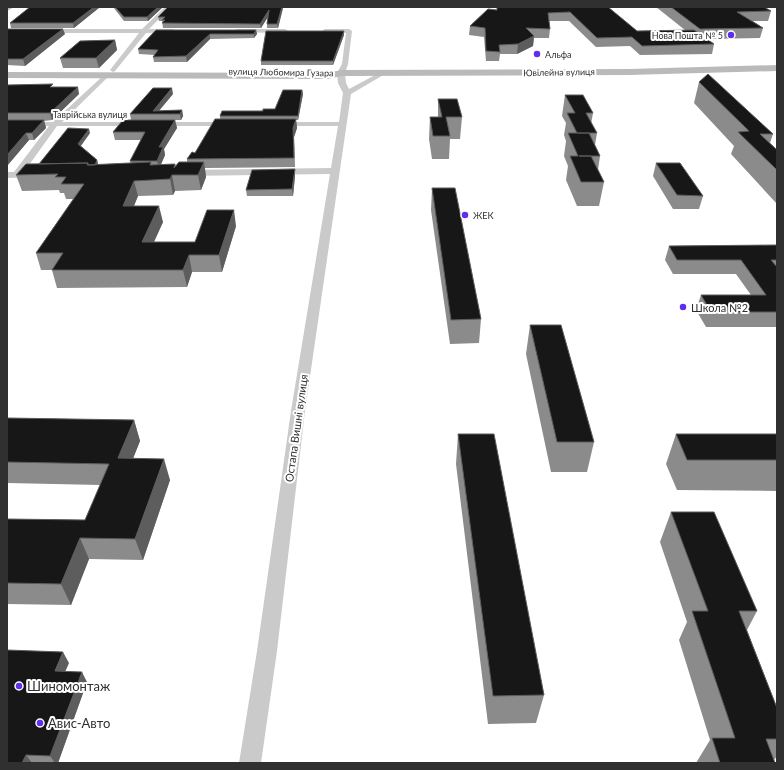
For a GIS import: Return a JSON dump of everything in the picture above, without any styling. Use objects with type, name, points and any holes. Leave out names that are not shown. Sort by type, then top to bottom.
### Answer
[{"type":"street","points":[[17,175],[55,124],[110,73],[144,31],[168,7]]},
{"type":"street","points":[[7,31],[183,31]]},
{"type":"street","points":[[231,31],[294,31]]},
{"type":"street","points":[[318,31],[349,31],[345,64],[340,74],[347,94],[381,74]]},
{"type":"street","name":"Ювілейна вулиця","points":[[340,74],[629,72],[777,68]]},
{"type":"street","name":"вулиця Любомира Гузара","points":[[7,70],[328,76],[340,74]]},
{"type":"street","name":"вулиця Любомира Гузара","points":[[7,75],[110,73]]},
{"type":"street","points":[[79,88],[95,88]]},
{"type":"street","name":"Остапа Вишні вулиця","points":[[250,763],[267,651],[298,411],[347,94]]},
{"type":"street","name":"Таврійська вулиця","points":[[7,124],[243,124]]},
{"type":"street","points":[[266,124],[342,124]]},
{"type":"street","points":[[176,173],[334,171]]},
{"type":"street","points":[[7,175],[41,175]]},
{"type":"building","points":[[30,7],[94,7],[73,23],[10,23]]},
{"type":"building","points":[[115,7],[158,7],[147,17],[124,17]]},
{"type":"building","points":[[168,7],[282,7],[277,24],[267,24],[269,10],[260,24],[162,23],[165,20],[162,20],[165,17],[158,17]]},
{"type":"building","points":[[497,7],[608,7],[637,31],[694,30],[714,44],[642,46],[632,37],[597,38],[570,12],[548,13],[550,29],[526,28],[534,36],[518,44],[499,45],[500,52],[486,51],[485,28],[470,26],[488,9],[497,10]]},
{"type":"building","points":[[671,7],[764,7],[771,11],[737,12],[763,28],[700,29]]},
{"type":"building","points":[[7,29],[63,29],[23,59],[7,59]]},
{"type":"building","points":[[156,30],[256,30],[254,34],[210,34],[186,56],[153,57],[158,50],[138,49]]},
{"type":"building","points":[[266,31],[344,31],[333,61],[261,61]]},
{"type":"building","points":[[115,40],[96,58],[60,58],[80,41]]},
{"type":"building","points":[[708,74],[773,134],[760,134],[777,150],[777,170],[738,132],[749,131],[699,82]]},
{"type":"building","points":[[53,84],[50,87],[78,87],[50,113],[7,113],[7,85]]},
{"type":"building","points":[[153,88],[172,88],[153,111],[182,110],[180,114],[130,114]]},
{"type":"building","points":[[283,90],[302,90],[298,116],[220,116],[222,111],[263,111],[263,109],[275,109]]},
{"type":"building","points":[[565,95],[583,95],[593,113],[586,113],[597,133],[577,133],[567,113],[575,113]]},
{"type":"building","points":[[438,99],[457,99],[462,117],[446,117],[450,136],[433,136],[430,117],[442,117]]},
{"type":"building","points":[[215,119],[296,119],[293,128],[294,158],[187,159],[192,152],[195,153]]},
{"type":"building","points":[[7,120],[44,120],[32,133],[26,133],[7,155]]},
{"type":"building","points":[[123,120],[175,120],[159,147],[163,147],[157,161],[130,161],[145,132],[113,132]]},
{"type":"building","points":[[68,128],[89,129],[78,144],[97,160],[95,165],[88,165],[88,163],[39,164]]},
{"type":"building","points":[[568,133],[589,133],[600,156],[591,156],[604,182],[581,182],[570,156],[578,156]]},
{"type":"building","points":[[151,162],[150,165],[175,164],[174,168],[179,162],[204,162],[198,175],[172,175],[170,179],[134,181],[123,206],[159,206],[142,242],[195,242],[207,210],[234,210],[219,255],[189,255],[183,270],[52,270],[63,253],[36,253],[84,184],[61,184],[66,177],[55,177],[58,174],[16,175],[26,164],[88,163],[87,165]]},
{"type":"building","points":[[656,163],[680,163],[703,196],[677,195]]},
{"type":"building","points":[[295,169],[292,189],[246,190],[252,170]]},
{"type":"building","points":[[432,188],[455,188],[481,319],[451,320]]},
{"type":"building","points":[[777,245],[777,260],[771,260],[777,267],[777,312],[711,312],[701,295],[766,295],[741,260],[677,260],[669,246]]},
{"type":"building","points":[[530,325],[561,325],[594,442],[557,442]]},
{"type":"building","points":[[7,418],[134,420],[118,458],[164,459],[135,539],[80,538],[61,584],[7,583],[7,519],[85,520],[109,464],[7,462]]},
{"type":"building","points":[[458,434],[494,434],[544,695],[493,696]]},
{"type":"building","points":[[676,434],[777,434],[777,460],[687,460]]},
{"type":"building","points":[[671,512],[714,512],[757,611],[739,611],[777,708],[777,739],[766,739],[775,763],[720,763],[712,738],[735,738],[692,611],[708,611]]},
{"type":"building","name":"Авис-Авто","points":[[7,650],[63,652],[55,671],[82,672],[50,756],[26,755],[22,763],[7,763]]},
{"type":"place","name":"Нова Пошта № 5","points":[[731,35]]},
{"type":"place","name":"Альфа","points":[[537,54]]},
{"type":"place","name":"ЖЕК","points":[[465,215]]},
{"type":"place","name":"Школа №2","points":[[683,307]]},
{"type":"place","name":"Шиномонтаж","points":[[19,686]]},
{"type":"place","name":"Авис-Авто","points":[[40,723]]}]
